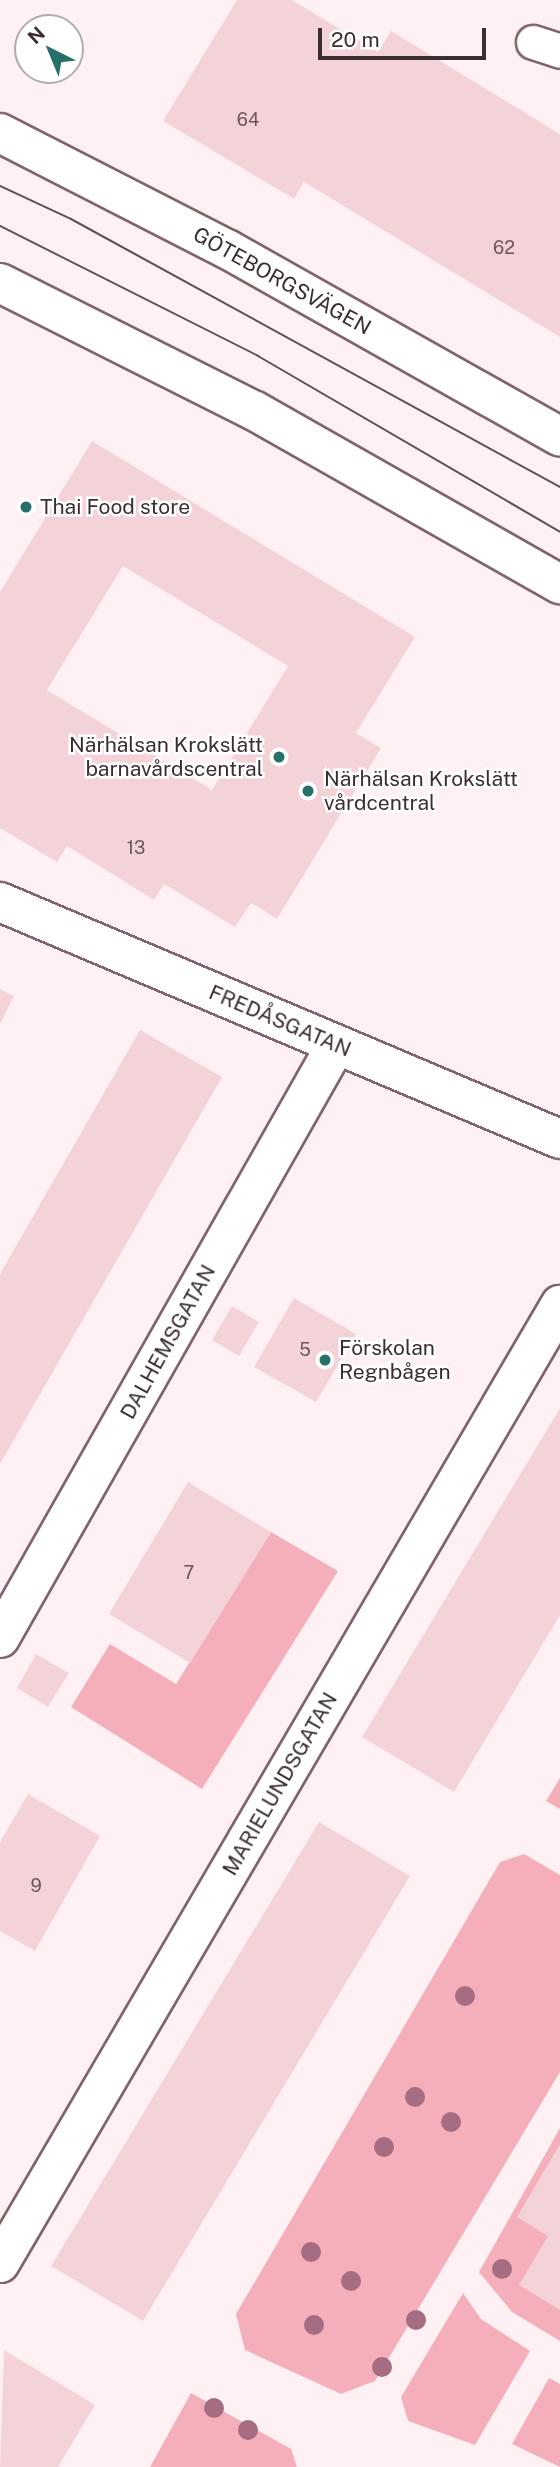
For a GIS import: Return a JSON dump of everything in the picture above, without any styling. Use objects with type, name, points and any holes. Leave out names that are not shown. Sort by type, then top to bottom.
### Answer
[{"type":"street","name":"GÖTEBORGSVÄGEN","points":[[0,133],[227,249],[560,437]]},
{"type":"street","points":[[0,283],[255,411],[560,584]]},
{"type":"street","name":"FREDÅSGATAN","points":[[0,902],[560,1139]]},
{"type":"street","name":"DALHEMSGATAN","points":[[0,1638],[336,1045]]},
{"type":"street","name":"MARIELUNDSGATAN","points":[[0,2263],[560,1305]]},
{"type":"shaded area","points":[[271,1532],[338,1571],[202,1789],[71,1707],[110,1644],[176,1684]]},
{"type":"shaded area","points":[[560,1778],[560,1809],[546,1801]]},
{"type":"shaded area","points":[[524,1854],[560,1875],[560,2072],[375,2381],[341,2394],[245,2350],[236,2314],[500,1862]]},
{"type":"shaded area","points":[[560,2128],[560,2341],[512,2312],[479,2272]]},
{"type":"shaded area","points":[[463,2293],[481,2319],[530,2351],[475,2445],[408,2421],[401,2397]]},
{"type":"shaded area","points":[[549,2378],[560,2384],[560,2467],[512,2444]]},
{"type":"shaded area","points":[[191,2393],[291,2449],[297,2467],[150,2467]]},
{"type":"building","points":[[237,0],[292,0],[378,52],[391,31],[560,134],[560,337],[304,182],[294,199],[163,121]]},
{"type":"building","points":[[92,441],[415,637],[356,733],[381,748],[277,919],[251,903],[235,927],[164,884],[154,900],[67,846],[57,862],[0,828],[0,592]],"holes":[[[123,566],[288,666],[212,790],[47,690]]]},
{"type":"building","points":[[0,989],[14,996],[0,1024]]},
{"type":"building","points":[[140,1030],[222,1077],[0,1464],[0,1274]]},
{"type":"building","points":[[294,1298],[356,1334],[316,1402],[254,1367]]},
{"type":"building","points":[[232,1306],[259,1322],[239,1356],[212,1340]]},
{"type":"building","points":[[560,1408],[560,1615],[454,1792],[362,1737]]},
{"type":"building","points":[[188,1482],[271,1532],[190,1663],[109,1614]]},
{"type":"building","points":[[36,1654],[69,1673],[48,1707],[17,1688]]},
{"type":"building","points":[[28,1794],[100,1836],[35,1951],[0,1931],[0,1842]]},
{"type":"building","points":[[319,1822],[410,1876],[143,2321],[51,2266]]},
{"type":"building","points":[[560,2144],[560,2310],[519,2285],[548,2236],[517,2217]]},
{"type":"building","points":[[4,2350],[95,2405],[58,2467],[0,2467]]},
{"type":"tram line","points":[[0,186],[71,219],[560,487]]},
{"type":"tram line","points":[[0,226],[258,356],[560,532]]},
{"type":"place","name":"Thai Food store","points":[[26,507]]},
{"type":"place","name":"Närhälsan Krokslätt barnavårdscentral","points":[[279,757]]},
{"type":"place","name":"Närhälsan Krokslätt vårdcentral","points":[[308,791]]},
{"type":"place","name":"Förskolan Regnbågen","points":[[325,1360]]}]
